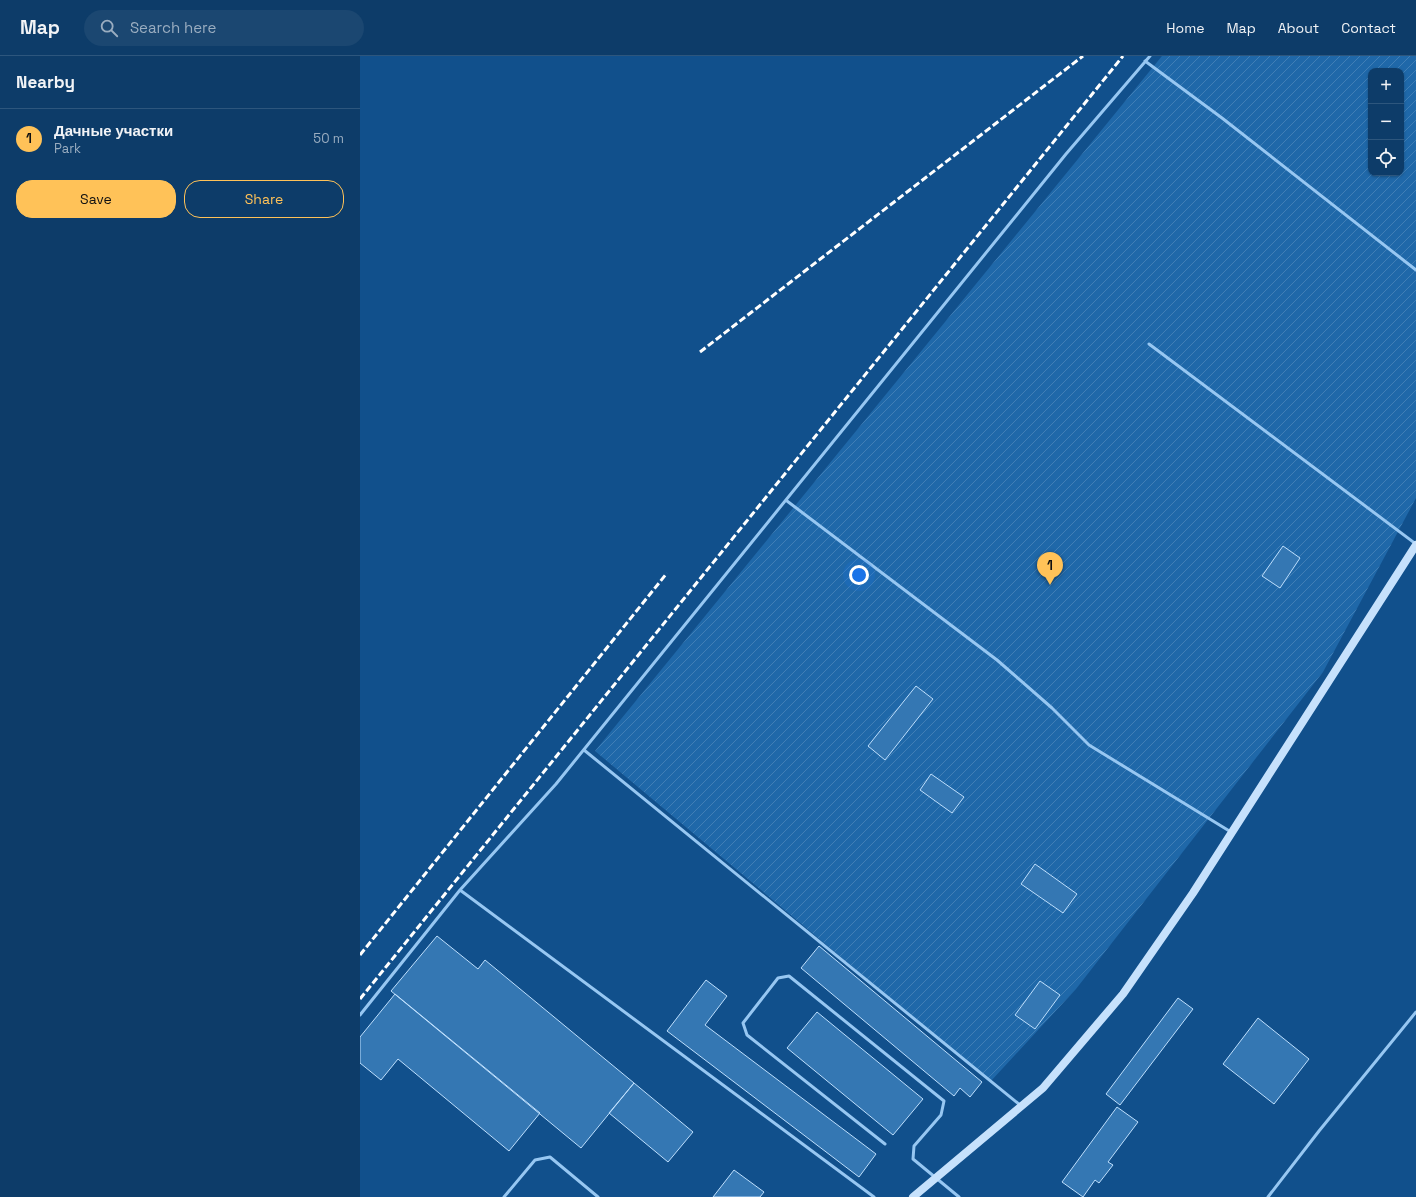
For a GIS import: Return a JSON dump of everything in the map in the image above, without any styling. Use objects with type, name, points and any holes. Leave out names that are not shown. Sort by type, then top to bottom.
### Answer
[{"type":"main road","points":[[913,1197],[1043,1088],[1123,994],[1193,893],[1416,545]]},
{"type":"lane","points":[[360,1015],[460,890],[556,784],[787,501],[1066,154],[1150,56]]},
{"type":"lane","points":[[1146,61],[1222,118],[1416,270]]},
{"type":"lane","points":[[1149,344],[1416,545]]},
{"type":"lane","points":[[787,501],[997,660],[1052,708],[1090,745],[1231,832]]},
{"type":"lane","points":[[584,750],[1021,1106]]},
{"type":"lane","points":[[460,890],[874,1197]]},
{"type":"lane","points":[[885,1144],[747,1035],[743,1023],[778,978],[788,976],[944,1101],[941,1115],[914,1146],[913,1159],[960,1197]]},
{"type":"lane","points":[[1268,1197],[1319,1131],[1416,1012]]},
{"type":"lane","points":[[504,1197],[535,1160],[550,1157],[598,1197]]},
{"type":"shaded area","points":[[1162,56],[1416,56],[1416,498],[1323,672],[1076,989],[990,1082],[595,751]]},
{"type":"building","points":[[1283,546],[1300,558],[1280,588],[1262,576]]},
{"type":"building","points":[[916,686],[933,699],[885,760],[868,746]]},
{"type":"building","points":[[931,774],[964,797],[952,813],[920,790]]},
{"type":"building","points":[[1035,864],[1077,894],[1063,913],[1021,884]]},
{"type":"building","points":[[437,936],[478,969],[485,960],[634,1083],[581,1148],[391,991]]},
{"type":"building","points":[[819,946],[982,1082],[970,1097],[960,1088],[954,1096],[801,968]]},
{"type":"building","points":[[706,980],[727,996],[705,1025],[876,1154],[859,1177],[667,1031]]},
{"type":"building","points":[[1040,981],[1060,995],[1035,1029],[1015,1015]]},
{"type":"building","points":[[395,994],[540,1113],[509,1151],[398,1059],[381,1080],[360,1063],[360,1037]]},
{"type":"building","points":[[1178,998],[1193,1009],[1120,1105],[1106,1094]]},
{"type":"building","points":[[817,1012],[923,1099],[893,1135],[787,1048]]},
{"type":"building","points":[[1258,1018],[1309,1059],[1274,1104],[1223,1064]]},
{"type":"building","points":[[634,1083],[693,1132],[668,1162],[609,1113]]},
{"type":"building","points":[[1117,1107],[1138,1122],[1108,1162],[1113,1165],[1099,1183],[1095,1180],[1083,1197],[1062,1182]]},
{"type":"building","points":[[734,1170],[764,1192],[760,1197],[713,1197]]},
{"type":"railway","points":[[700,352],[1083,56]]},
{"type":"railway","points":[[360,999],[1123,56]]},
{"type":"railway","points":[[360,955],[667,573]]},
{"type":"place","name":"Дачные участки","points":[[1050,585]]}]
